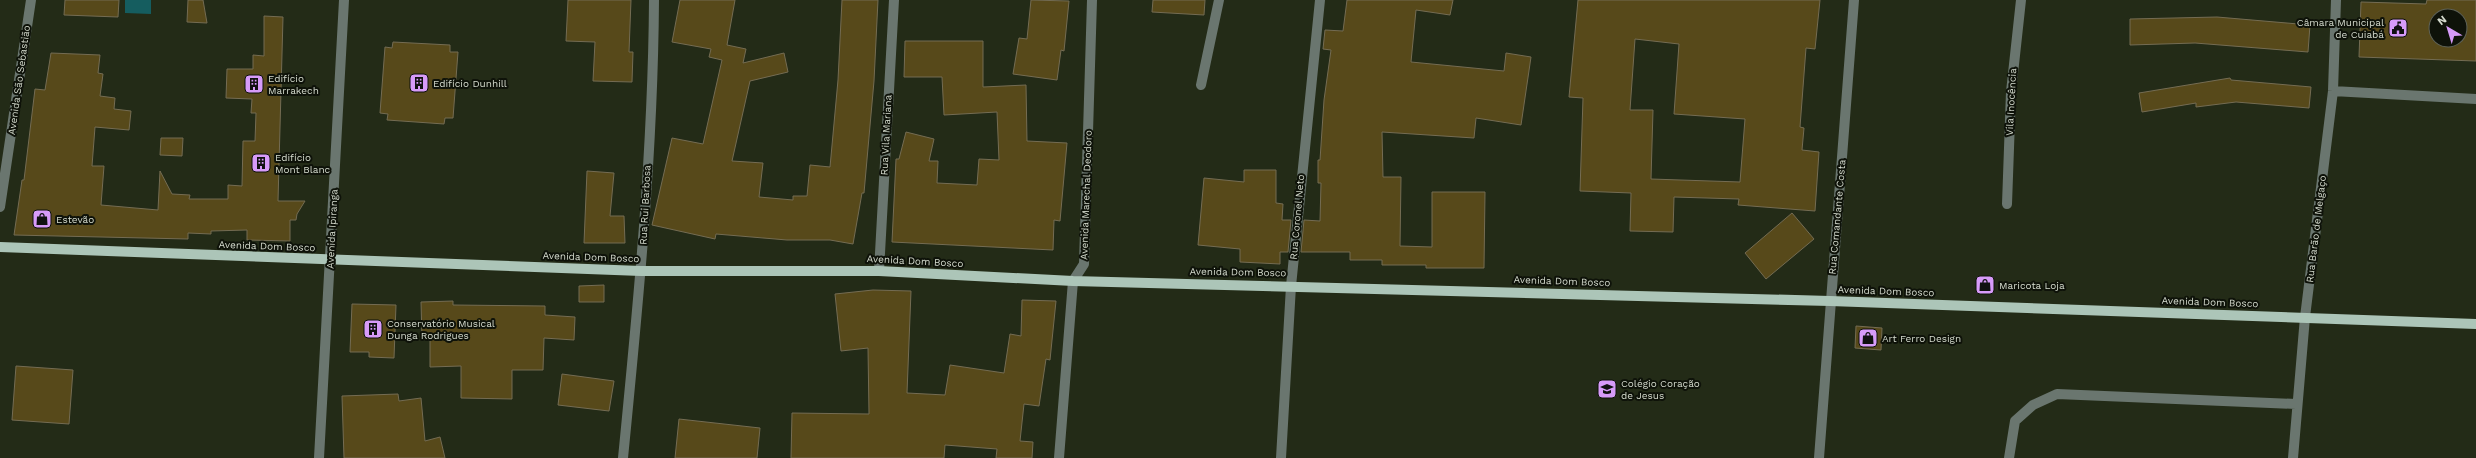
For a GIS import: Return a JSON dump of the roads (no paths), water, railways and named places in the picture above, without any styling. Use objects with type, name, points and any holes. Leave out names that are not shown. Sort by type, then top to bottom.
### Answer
[{"type":"main road","name":"Avenida Dom Bosco","points":[[0,247],[642,271],[879,271],[1073,281],[1830,301],[2476,324]]},
{"type":"street","name":"Avenida São Sebastião","points":[[0,207],[30,0]]},
{"type":"street","name":"Avenida Ipiranga","points":[[319,458],[344,0]]},
{"type":"street","name":"Rua Rui Barbosa","points":[[623,458],[642,271],[654,64],[654,0]]},
{"type":"street","name":"Rua Vila Mariana","points":[[879,271],[894,0]]},
{"type":"street","name":"Avenida Marechal Deodoro","points":[[1059,458],[1073,281],[1084,264],[1092,0]]},
{"type":"street","points":[[1201,85],[1219,0]]},
{"type":"street","name":"Rua Coronel Neto","points":[[1281,458],[1291,286],[1320,0]]},
{"type":"street","name":"Rua Comandante Costa","points":[[1819,458],[1854,0]]},
{"type":"street","name":"Vila Inocência","points":[[2007,204],[2011,92],[2021,0]]},
{"type":"street","name":"Rua Barão de Melgaço","points":[[2293,458],[2296,404],[2305,317],[2333,91],[2336,0]]},
{"type":"street","points":[[2333,91],[2476,99]]},
{"type":"street","points":[[2009,458],[2015,421],[2033,405],[2057,394],[2296,404]]},
{"type":"water","points":[[125,0],[151,0],[151,14],[125,13]]},
{"type":"place","name":"Câmara Municipal de Cuiabá","points":[[2398,28]]},
{"type":"place","name":"Edifício Dunhill","points":[[419,83]]},
{"type":"place","name":"Edifício Marrakech","points":[[254,84]]},
{"type":"place","name":"Edifício Mont Blanc","points":[[261,163]]},
{"type":"place","name":"Estevão","points":[[42,219]]},
{"type":"place","name":"Maricota Loja","points":[[1985,285]]},
{"type":"place","name":"Conservatório Musical Dunga Rodrigues","points":[[373,329]]},
{"type":"place","name":"Art Ferro Design","points":[[1868,338]]},
{"type":"place","name":"Colégio Coração de Jesus","points":[[1607,389]]}]
